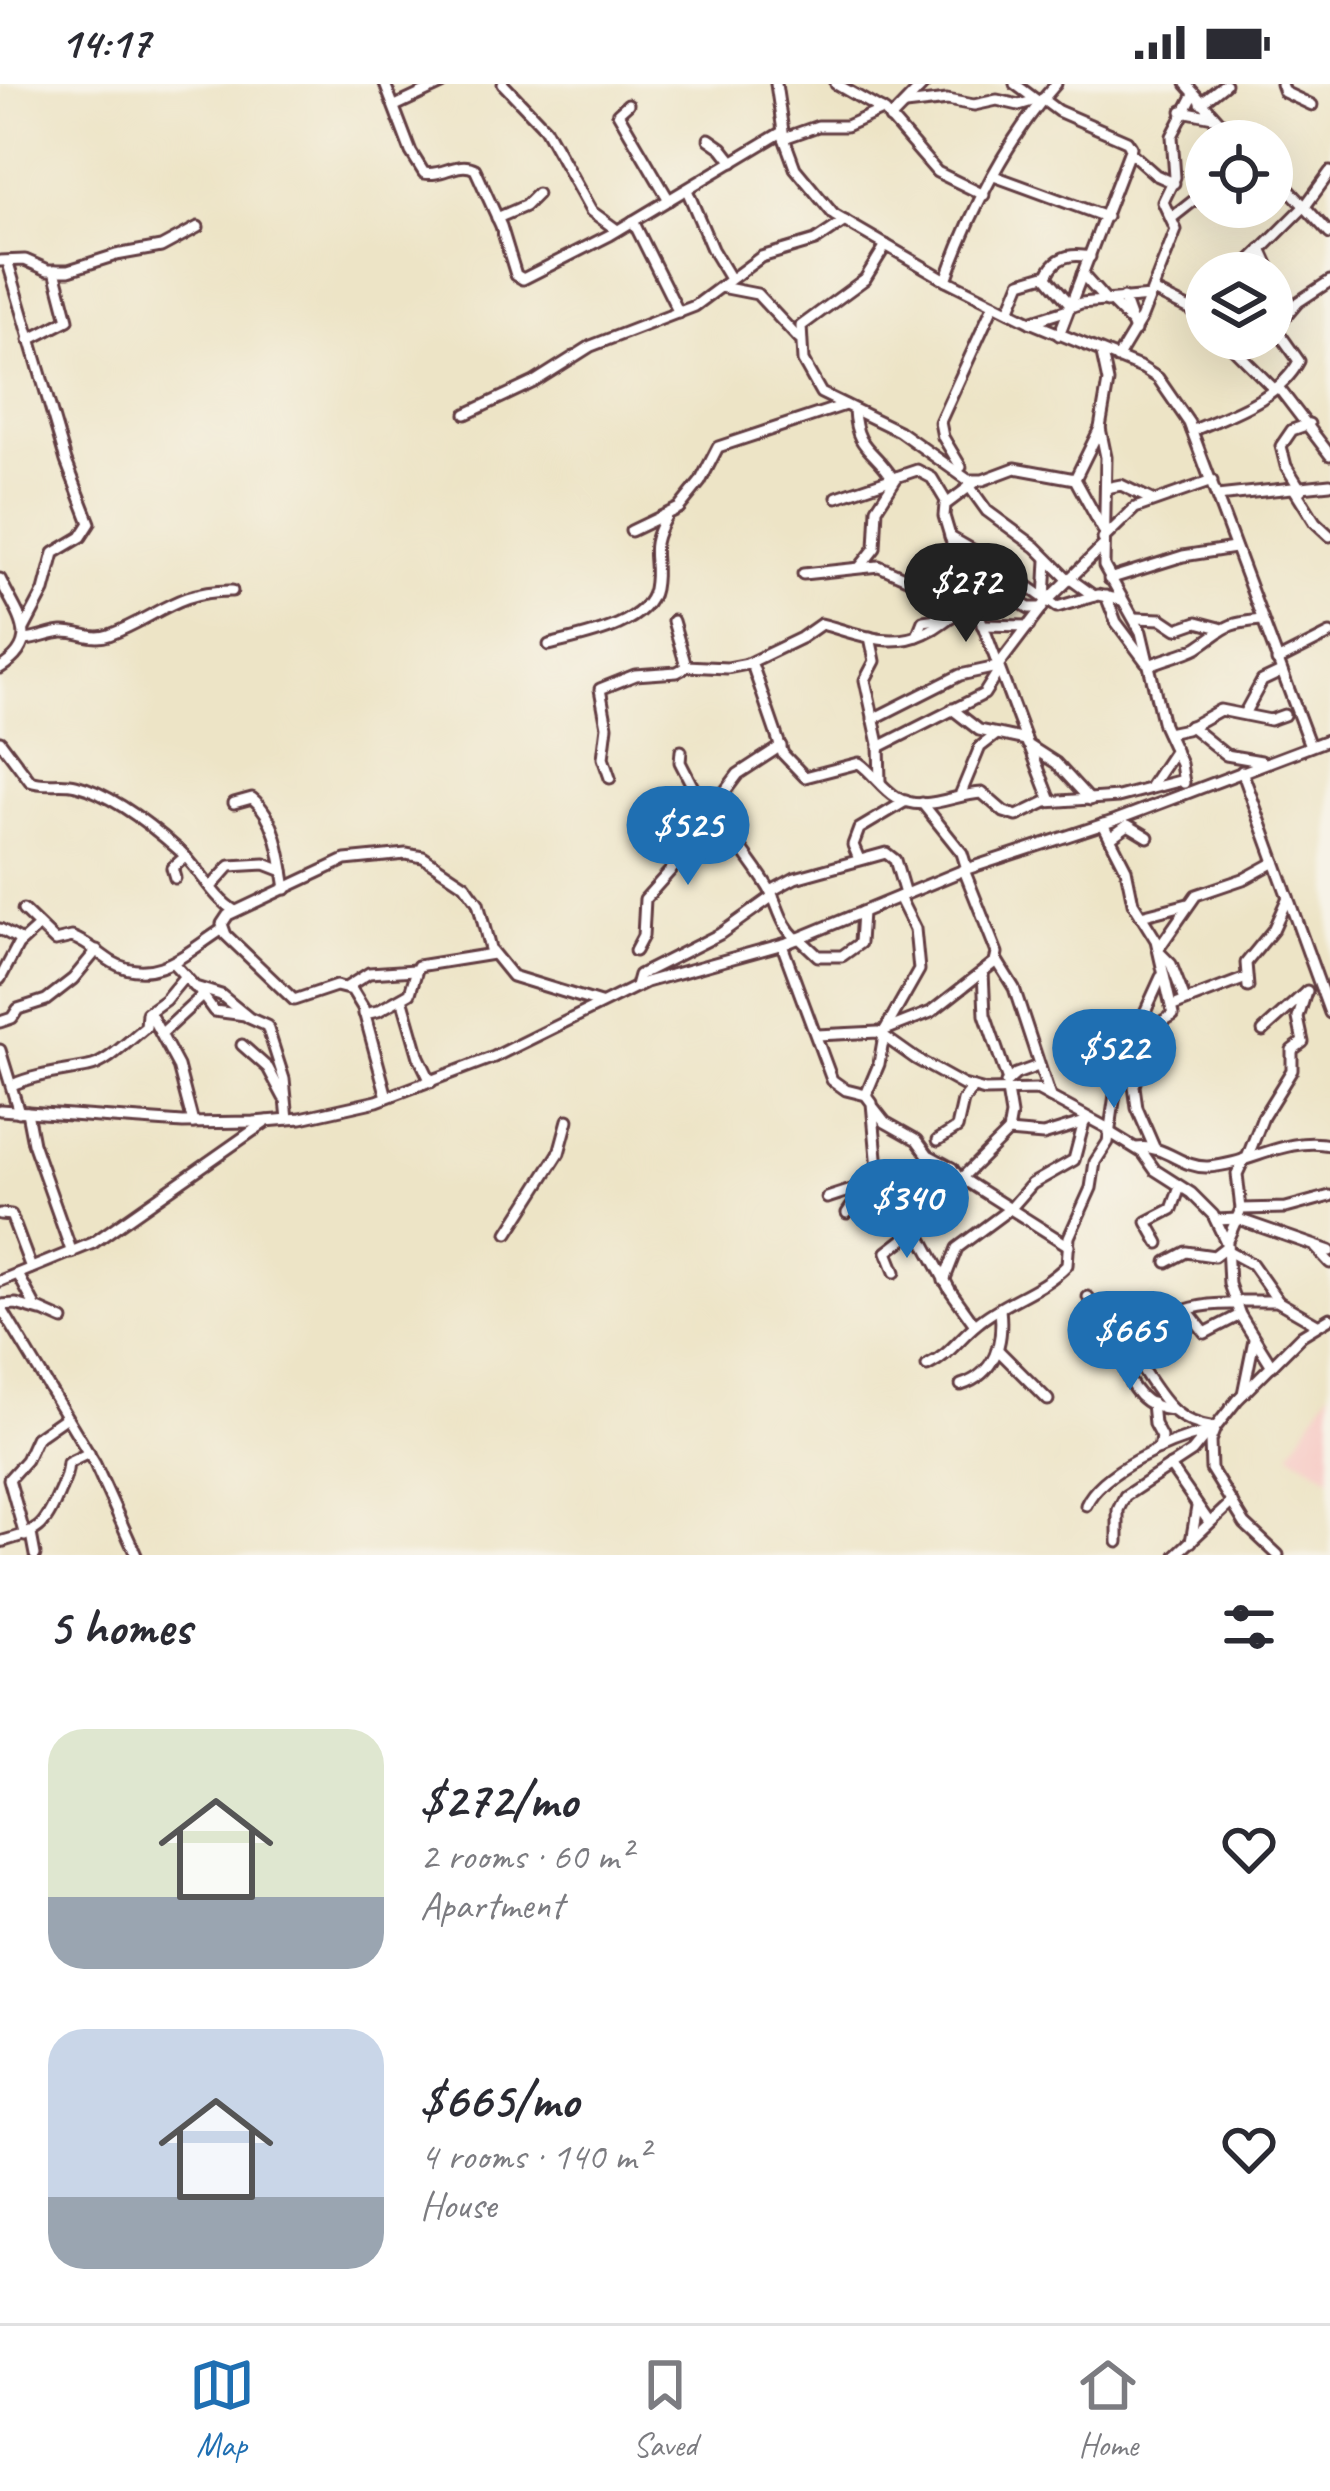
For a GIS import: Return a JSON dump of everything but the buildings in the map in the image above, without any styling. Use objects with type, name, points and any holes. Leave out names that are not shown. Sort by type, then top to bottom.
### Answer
[{"type":"street","points":[[386,84],[411,152],[424,173],[471,166],[480,177],[516,275],[523,279],[783,135],[886,115],[905,105],[924,84]]},
{"type":"street","points":[[395,106],[442,84]]},
{"type":"street","points":[[503,84],[545,128],[591,211],[617,230]]},
{"type":"street","points":[[776,84],[783,135],[795,168],[844,221],[946,280],[1158,378],[1192,431],[1310,746]]},
{"type":"street","points":[[836,84],[886,115],[937,172],[984,195]]},
{"type":"street","points":[[1015,84],[1058,111],[1127,141],[1130,152],[1156,176],[1174,183]]},
{"type":"street","points":[[946,280],[994,176],[1039,100],[1056,84]]},
{"type":"street","points":[[1186,84],[1213,118]]},
{"type":"street","points":[[1117,359],[1151,294],[1176,230],[1163,202],[1174,183],[1172,136],[1181,111],[1225,84]]},
{"type":"street","points":[[1280,84],[1284,92],[1312,105]]},
{"type":"street","points":[[905,105],[947,100],[974,106],[997,100],[1019,105],[1039,100]]},
{"type":"street","points":[[628,104],[618,113],[669,200]]},
{"type":"street","points":[[1181,111],[1213,118]]},
{"type":"street","points":[[709,139],[733,162]]},
{"type":"street","points":[[1059,335],[1130,152]]},
{"type":"street","points":[[1258,252],[1306,206],[1330,172]]},
{"type":"street","points":[[994,176],[1106,217]]},
{"type":"street","points":[[687,190],[726,283],[757,295],[799,339]]},
{"type":"street","points":[[1293,193],[1330,234]]},
{"type":"street","points":[[497,218],[525,206],[537,194]]},
{"type":"street","points":[[1173,217],[1185,208]]},
{"type":"street","points":[[633,221],[680,314]]},
{"type":"street","points":[[466,414],[534,382],[591,346],[680,314],[761,256],[814,241],[844,221]]},
{"type":"street","points":[[0,668],[19,655],[54,553],[81,537],[90,523],[4,262],[25,260],[55,270],[161,247],[198,227]]},
{"type":"street","points":[[886,244],[865,279],[806,320],[799,331],[811,380],[821,393],[899,430],[970,482]]},
{"type":"street","points":[[1009,311],[1021,282],[1046,276],[1056,260],[1090,257]]},
{"type":"street","points":[[29,340],[68,320],[55,270]]},
{"type":"street","points":[[1082,274],[1133,327]]},
{"type":"street","points":[[1046,276],[1069,308]]},
{"type":"street","points":[[1293,306],[1330,281]]},
{"type":"street","points":[[1030,322],[1082,303],[1151,294],[1185,309]]},
{"type":"street","points":[[1123,298],[1133,327]]},
{"type":"street","points":[[994,304],[940,422],[943,437],[987,511],[1068,578],[1100,596],[1122,600]]},
{"type":"street","points":[[1192,431],[1242,410],[1287,381],[1299,361],[1293,353]]},
{"type":"street","points":[[1075,479],[1100,428],[1108,382],[1102,354]]},
{"type":"street","points":[[1246,360],[1309,424],[1330,455]]},
{"type":"street","points":[[849,408],[862,446],[895,478]]},
{"type":"street","points":[[631,531],[679,508],[700,482],[718,447],[849,408]]},
{"type":"street","points":[[1309,424],[1285,436],[1281,446],[1286,466],[1315,522],[1330,536]]},
{"type":"street","points":[[1100,428],[1106,457],[1102,539]]},
{"type":"street","points":[[1051,801],[944,516],[947,503],[970,482],[1015,468],[1075,479]]},
{"type":"street","points":[[837,497],[924,471],[947,503]]},
{"type":"street","points":[[860,568],[875,548],[877,508],[895,478]]},
{"type":"street","points":[[1075,479],[1102,539],[1109,579],[1134,617],[1145,647],[1184,785]]},
{"type":"street","points":[[747,664],[758,676],[790,765],[805,777],[854,763],[990,691],[998,669],[1045,603],[1126,514],[1152,500],[1212,481]]},
{"type":"street","points":[[1217,496],[1330,484]]},
{"type":"street","points":[[1106,488],[1120,485],[1152,500]]},
{"type":"street","points":[[549,645],[610,626],[646,606],[655,584],[653,543],[666,516]]},
{"type":"street","points":[[1315,522],[1330,517]]},
{"type":"street","points":[[950,537],[991,560],[1045,603],[1060,608]]},
{"type":"street","points":[[1109,579],[1168,560],[1234,548]]},
{"type":"street","points":[[1045,603],[1047,560]]},
{"type":"street","points":[[803,574],[879,566],[897,572],[957,612]]},
{"type":"street","points":[[0,579],[25,634]]},
{"type":"street","points":[[25,634],[105,637],[170,601],[207,591],[232,591]]},
{"type":"street","points":[[1010,596],[1029,608],[1045,603]]},
{"type":"street","points":[[982,625],[1031,624],[1060,608],[1100,596]]},
{"type":"street","points":[[1100,596],[1150,668]]},
{"type":"street","points":[[610,778],[604,758],[607,726],[600,689],[635,675],[747,664],[821,624],[844,634],[898,641],[917,636],[923,621],[977,611]]},
{"type":"street","points":[[1134,617],[1162,619],[1177,629],[1197,622],[1220,628],[1262,620]]},
{"type":"street","points":[[673,621],[682,662],[688,667]]},
{"type":"street","points":[[1150,668],[1197,647],[1220,628]]},
{"type":"street","points":[[1244,714],[1262,681],[1330,634]]},
{"type":"street","points":[[870,638],[875,662],[865,680],[879,749],[880,782]]},
{"type":"street","points":[[1145,647],[1172,656]]},
{"type":"street","points":[[874,719],[960,675],[998,669]]},
{"type":"street","points":[[952,709],[979,730],[1028,743],[1056,763],[1091,800]]},
{"type":"street","points":[[1167,733],[1220,710],[1270,721],[1284,716]]},
{"type":"street","points":[[1190,726],[1226,755],[1266,762]]},
{"type":"street","points":[[961,794],[980,747],[998,734]]},
{"type":"street","points":[[854,763],[906,801],[988,795],[1004,812],[1017,816],[1051,801],[1091,800],[1242,771],[1330,739]]},
{"type":"street","points":[[0,741],[30,782],[76,785],[94,792],[185,857],[222,903],[236,911]]},
{"type":"street","points":[[635,951],[643,936],[645,899],[679,861],[681,814],[718,798],[738,774],[781,746]]},
{"type":"street","points":[[1150,788],[1174,750]]},
{"type":"street","points":[[681,751],[680,762],[701,803]]},
{"type":"street","points":[[1242,771],[1330,1013]]},
{"type":"street","points":[[0,1110],[193,1123],[267,1121],[387,1097],[523,1044],[636,986],[782,945],[966,869],[1103,824],[1184,785]]},
{"type":"street","points":[[234,803],[248,797],[257,801],[277,842],[286,889]]},
{"type":"street","points":[[718,798],[720,815],[772,894],[784,924],[818,956],[842,956],[860,943],[862,912]]},
{"type":"street","points":[[941,824],[948,799]]},
{"type":"street","points":[[859,859],[853,840],[859,830],[906,801]]},
{"type":"street","points":[[922,803],[962,853],[996,959],[1014,988],[1036,1046],[1050,1097]]},
{"type":"street","points":[[1103,824],[1126,868],[1133,902],[1172,964],[1185,1000]]},
{"type":"street","points":[[1110,838],[1128,825],[1148,837]]},
{"type":"street","points":[[22,910],[56,941],[72,938],[112,962],[144,970],[184,956],[223,929],[224,920],[236,911],[311,873],[345,860],[406,854],[423,857],[465,885],[478,903],[494,954],[512,976],[600,1003]]},
{"type":"street","points":[[636,986],[639,975],[731,928],[795,878],[879,854],[892,856],[915,929],[920,970],[884,1033],[869,1099],[877,1171],[975,1325]]},
{"type":"street","points":[[175,878],[172,868],[185,857]]},
{"type":"street","points":[[1132,1044],[1170,1019],[1173,1006],[1160,951],[1188,904],[1202,891],[1246,878],[1275,862]]},
{"type":"street","points":[[211,887],[230,866],[266,864],[284,871]]},
{"type":"street","points":[[1173,1006],[1247,983],[1246,963],[1273,930],[1288,897]]},
{"type":"street","points":[[1141,916],[1188,904]]},
{"type":"street","points":[[0,979],[22,940],[39,926]]},
{"type":"street","points":[[0,929],[22,940]]},
{"type":"street","points":[[223,929],[294,1000],[347,987],[369,973],[415,970],[422,964],[494,954]]},
{"type":"street","points":[[782,945],[832,1081],[869,1099],[890,1124],[962,1180],[1069,1246]]},
{"type":"street","points":[[0,1022],[46,1000],[73,979],[97,950]]},
{"type":"street","points":[[184,956],[194,986]]},
{"type":"street","points":[[817,1035],[884,1033],[931,1012],[996,959]]},
{"type":"street","points":[[173,962],[214,1011],[245,1015]]},
{"type":"street","points":[[364,1014],[402,998],[415,986],[415,970]]},
{"type":"street","points":[[927,1366],[952,1352],[975,1325],[1054,1279],[1067,1265],[1096,1159],[1108,1142],[1114,1098],[1163,971]]},
{"type":"street","points":[[983,972],[985,1015],[1011,1112]]},
{"type":"street","points":[[1167,1262],[1186,1252],[1214,1256],[1227,1247],[1239,1214],[1238,1174],[1262,1118],[1292,1070],[1292,1050],[1303,1042],[1298,1018],[1316,975]]},
{"type":"street","points":[[163,1033],[194,986]]},
{"type":"street","points":[[12,1085],[72,1066],[94,1065],[146,1028],[149,1012],[194,986],[221,995],[267,1026],[289,1119]]},
{"type":"street","points":[[347,987],[364,1014],[387,1097]]},
{"type":"street","points":[[1263,1031],[1306,992]]},
{"type":"street","points":[[402,998],[431,1082]]},
{"type":"street","points":[[149,1012],[178,1066],[193,1123]]},
{"type":"street","points":[[884,1033],[916,1059],[973,1088],[1024,1089],[1050,1097],[1137,1148],[1155,1171],[1204,1204],[1227,1247],[1229,1284],[1238,1309],[1272,1366]]},
{"type":"street","points":[[1132,1044],[1140,1073],[1134,1085],[1137,1108],[1154,1147]]},
{"type":"street","points":[[242,1045],[268,1068],[287,1102]]},
{"type":"street","points":[[0,1050],[73,1253]]},
{"type":"street","points":[[1004,1088],[1038,1066]]},
{"type":"street","points":[[938,1139],[957,1128],[963,1101],[973,1088]]},
{"type":"street","points":[[895,1272],[887,1252],[916,1228],[972,1164],[991,1153],[1008,1132],[1011,1112],[1024,1089]]},
{"type":"street","points":[[1008,1132],[1043,1135],[1089,1121],[1114,1098]]},
{"type":"street","points":[[508,1233],[559,1153],[568,1120]]},
{"type":"street","points":[[0,1281],[73,1253],[225,1154],[267,1121]]},
{"type":"street","points":[[1074,1160],[1089,1121]]},
{"type":"street","points":[[874,1126],[890,1124]]},
{"type":"street","points":[[1137,1148],[1154,1147],[1183,1163],[1209,1166],[1292,1143],[1328,1141]]},
{"type":"street","points":[[944,1281],[953,1252],[1011,1208],[1032,1184],[1074,1160],[1096,1159]]},
{"type":"street","points":[[1160,1243],[1147,1224],[1172,1209],[1183,1163]]},
{"type":"street","points":[[847,1213],[877,1171]]},
{"type":"street","points":[[827,1198],[870,1184]]},
{"type":"street","points":[[1216,1220],[1330,1196]]},
{"type":"street","points":[[0,1214],[11,1215],[32,1268]]},
{"type":"street","points":[[1239,1214],[1329,1251]]},
{"type":"street","points":[[1312,1244],[1330,1264]]},
{"type":"street","points":[[1227,1247],[1252,1264],[1279,1301],[1317,1324]]},
{"type":"street","points":[[18,1274],[40,1311]]},
{"type":"street","points":[[1088,1298],[1121,1355],[1132,1389],[1212,1429]]},
{"type":"street","points":[[1187,1310],[1205,1333],[1253,1301],[1279,1301]]},
{"type":"street","points":[[1121,1355],[1151,1328],[1203,1303],[1238,1309]]},
{"type":"street","points":[[63,1320],[16,1304],[0,1306],[89,1454],[136,1555]]},
{"type":"street","points":[[961,1385],[986,1374],[997,1348],[1000,1310]]},
{"type":"street","points":[[1118,1542],[1118,1510],[1124,1496],[1192,1452],[1243,1394],[1317,1324],[1330,1318]]},
{"type":"street","points":[[1243,1394],[1254,1340]]},
{"type":"street","points":[[997,1348],[1048,1400]]},
{"type":"street","points":[[1121,1355],[1143,1369],[1160,1400],[1173,1410]]},
{"type":"street","points":[[1152,1403],[1162,1441],[1157,1454]]},
{"type":"street","points":[[35,1555],[9,1479],[26,1460],[36,1438],[66,1418]]},
{"type":"street","points":[[1086,1505],[1099,1484],[1142,1457],[1212,1429]]},
{"type":"street","points":[[1212,1429],[1209,1462],[1250,1530],[1278,1555]]},
{"type":"street","points":[[0,1542],[28,1535],[46,1522],[68,1463],[89,1454]]},
{"type":"street","points":[[1170,1466],[1209,1522]]},
{"type":"street","points":[[1184,1550],[1232,1502]]},
{"type":"street","points":[[1184,1550],[1197,1507]]},
{"type":"shaded area","points":[[1330,1390],[1330,1477],[1290,1453]]}]
